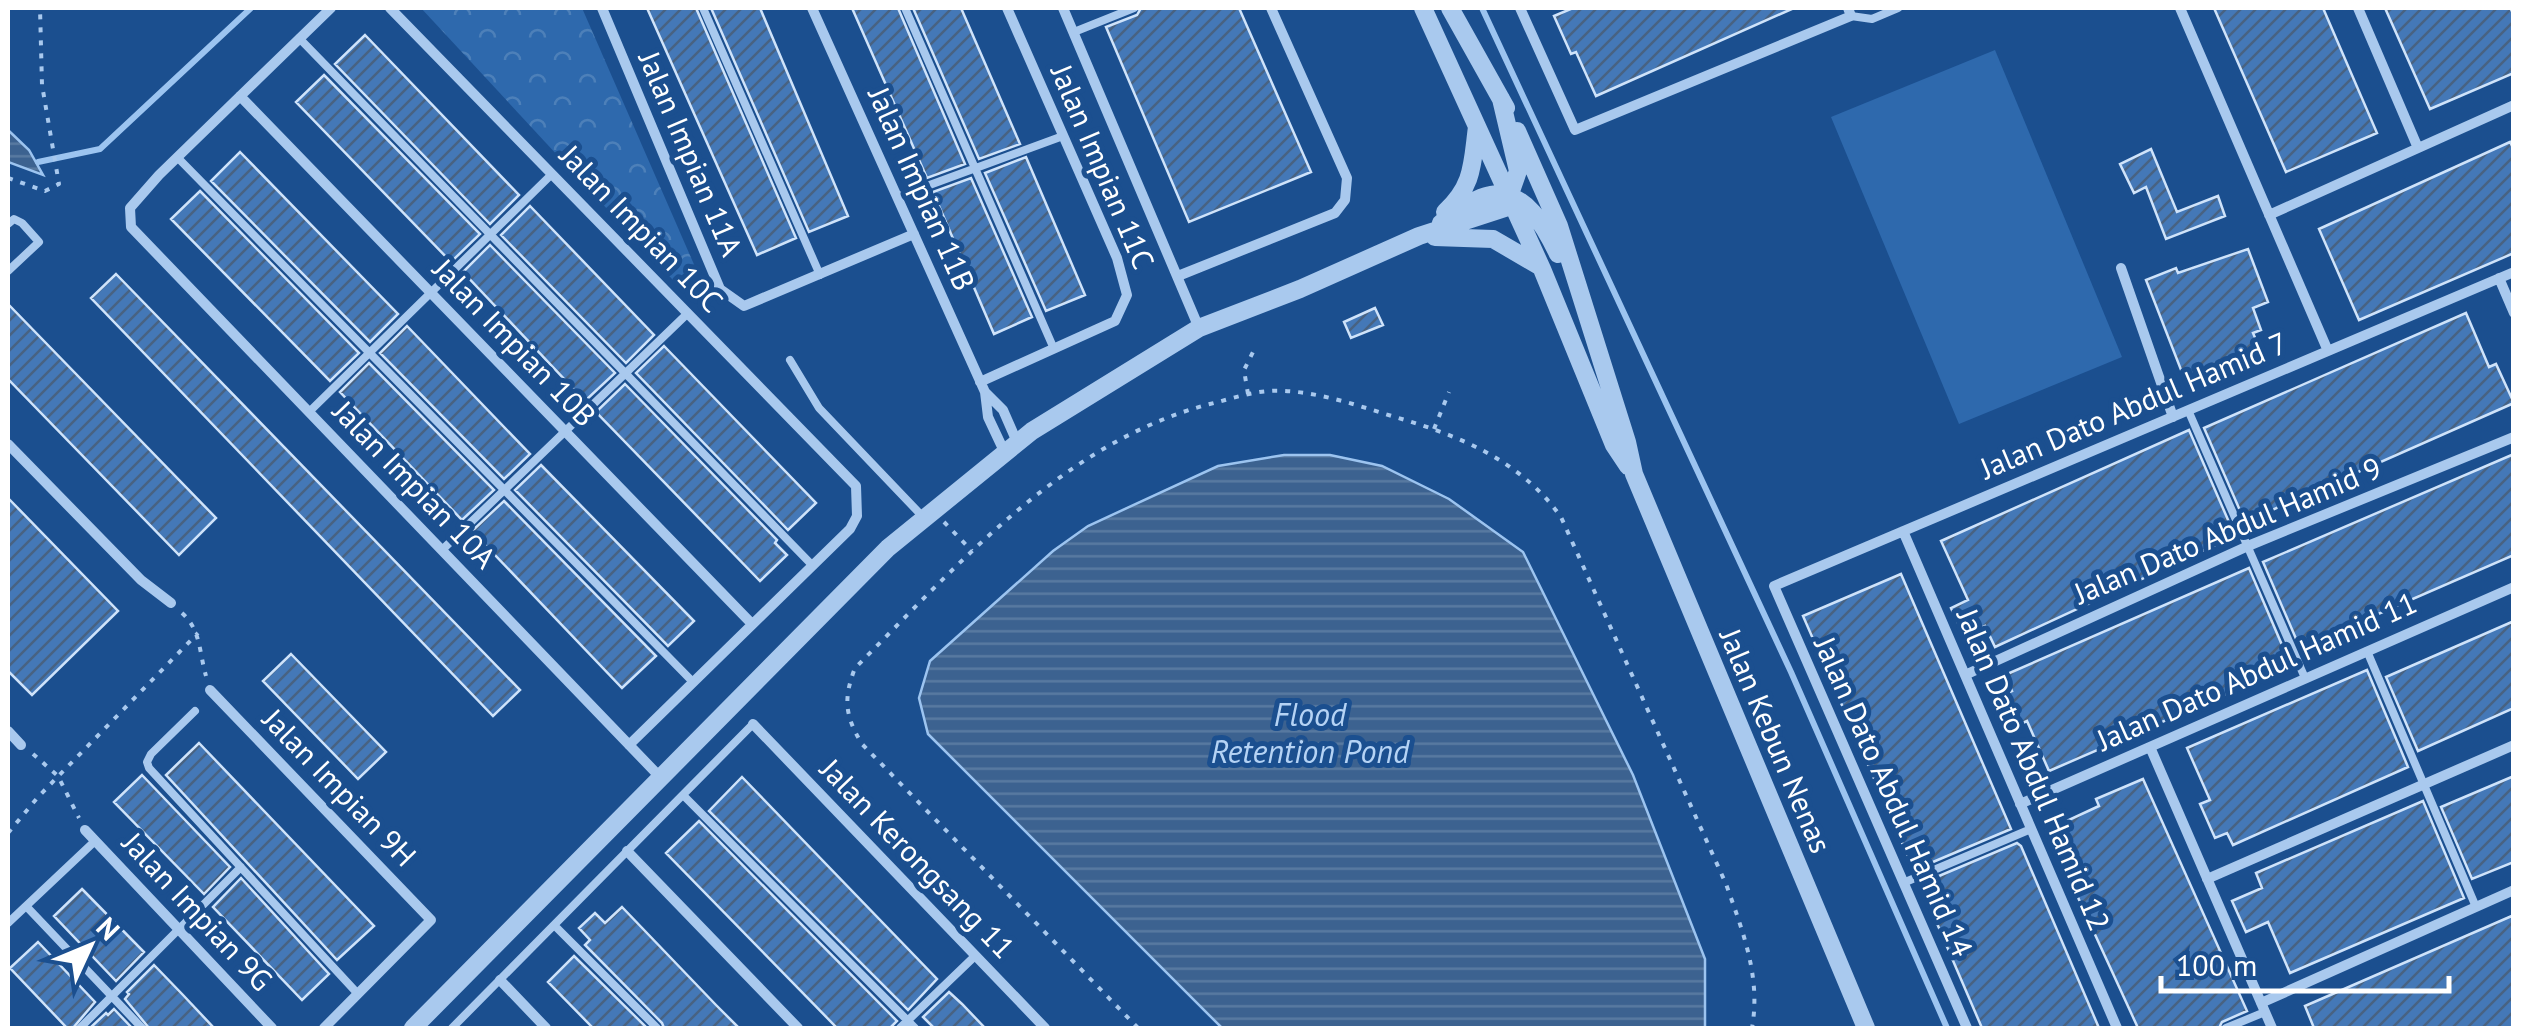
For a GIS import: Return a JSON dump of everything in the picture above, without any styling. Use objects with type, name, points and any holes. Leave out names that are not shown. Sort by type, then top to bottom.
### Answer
[{"type":"street","points":[[177,158],[331,8]]},
{"type":"street","name":"Jalan Impian 10C","points":[[390,8],[856,486],[857,516],[850,529],[813,566]]},
{"type":"street","name":"Jalan Impian 11A","points":[[602,8],[720,290],[744,306],[914,234]]},
{"type":"street","name":"Jalan Impian 11B","points":[[812,8],[983,386],[988,417],[1011,447]]},
{"type":"street","name":"Jalan Impian 11C","points":[[983,386],[1115,321],[1128,295],[1117,258],[1006,8]]},
{"type":"street","points":[[1063,8],[1199,328]]},
{"type":"street","points":[[1178,276],[1335,214],[1344,200],[1347,178],[1270,8]]},
{"type":"street","name":"Jalan Kebun Nenas","points":[[1423,8],[1511,197],[1614,445],[1634,474]]},
{"type":"street","name":"Jalan Kebun Nenas","points":[[1450,8],[1501,99],[1559,226],[1634,474],[1866,1028]]},
{"type":"street","points":[[1520,8],[1574,130],[1849,12]]},
{"type":"street","points":[[2180,8],[2328,351]]},
{"type":"street","points":[[2358,8],[2418,148]]},
{"type":"street","name":"Jalan Impian 10B","points":[[240,96],[752,624]]},
{"type":"street","points":[[413,1028],[888,548],[1011,447],[1100,387],[1199,328],[1419,236],[1500,210],[1511,197],[1518,171],[1501,99]]},
{"type":"street","points":[[2269,215],[2514,105]]},
{"type":"street","points":[[1419,236],[1463,192],[1470,178],[1477,126]]},
{"type":"street","name":"Jalan Impian 10A","points":[[177,158],[130,208],[132,227],[660,777]]},
{"type":"street","points":[[1511,197],[1526,206],[1544,226],[1578,293]]},
{"type":"street","points":[[1419,236],[1492,239],[1542,268]]},
{"type":"street","points":[[2120,268],[2173,416]]},
{"type":"street","name":"Jalan Dato Abdul Hamid 7","points":[[1774,586],[2514,272]]},
{"type":"street","points":[[2498,278],[2514,313]]},
{"type":"street","name":"Jalan Dato Abdul Hamid 9","points":[[1965,675],[2248,546],[2514,437]]},
{"type":"street","points":[[8,444],[141,580],[171,603]]},
{"type":"street","name":"Jalan Dato Abdul Hamid 12","points":[[1903,531],[2116,1028]]},
{"type":"street","points":[[629,745],[813,566]]},
{"type":"street","name":"Jalan Dato Abdul Hamid 14","points":[[1774,586],[1967,1028]]},
{"type":"street","name":"Jalan Dato Abdul Hamid 11","points":[[2020,804],[2514,587]]},
{"type":"street","name":"Jalan Impian 9H","points":[[210,690],[432,920],[358,994]]},
{"type":"street","name":"Jalan Kerongsang 11","points":[[752,724],[1045,1028]]},
{"type":"street","points":[[8,731],[22,746]]},
{"type":"street","points":[[2207,879],[2514,745]]},
{"type":"street","points":[[2150,746],[2272,1028]]},
{"type":"street","name":"Jalan Impian 9G","points":[[85,830],[272,1028]]},
{"type":"street","points":[[627,851],[798,1028]]},
{"type":"street","points":[[2263,1008],[2514,890]]},
{"type":"street","points":[[500,980],[546,1028]]},
{"type":"street","points":[[324,1028],[358,994]]},
{"type":"lane","points":[[703,8],[820,274]]},
{"type":"lane","points":[[905,8],[1054,349]]},
{"type":"lane","points":[[1074,32],[1134,8]]},
{"type":"lane","points":[[1849,12],[1872,19],[1898,8]]},
{"type":"lane","points":[[300,38],[813,566]]},
{"type":"lane","points":[[898,197],[1063,136]]},
{"type":"lane","points":[[177,158],[693,682]]},
{"type":"lane","points":[[310,412],[552,174]]},
{"type":"lane","points":[[8,224],[14,219],[39,242],[8,272]]},
{"type":"lane","points":[[442,550],[688,313]]},
{"type":"lane","points":[[790,360],[819,408],[930,516]]},
{"type":"lane","points":[[2188,410],[2306,678]]},
{"type":"lane","points":[[2366,651],[2476,907]]},
{"type":"lane","points":[[196,711],[147,762],[358,994]]},
{"type":"lane","points":[[452,1028],[752,724]]},
{"type":"lane","points":[[682,795],[908,1026],[974,956]]},
{"type":"lane","points":[[1903,882],[2031,829]]},
{"type":"lane","points":[[8,924],[96,842]]},
{"type":"lane","points":[[80,1028],[240,867]]},
{"type":"lane","points":[[26,906],[142,1028]]},
{"type":"lane","points":[[554,926],[658,1028]]},
{"type":"lane","points":[[2226,1028],[2263,1008]]},
{"type":"path","points":[[8,178],[45,191],[59,184],[42,85],[40,8]]},
{"type":"path","points":[[1248,394],[1244,370],[1253,352]]},
{"type":"path","points":[[1138,1028],[862,744],[850,725],[845,706],[855,668],[972,551],[1068,472],[1156,422],[1248,394],[1281,390],[1325,396],[1434,428],[1480,448],[1517,470],[1544,494],[1561,517],[1726,884],[1756,980],[1752,1028]]},
{"type":"path","points":[[1434,428],[1449,392]]},
{"type":"path","points":[[930,516],[972,551]]},
{"type":"path","points":[[171,603],[198,633],[210,690]]},
{"type":"path","points":[[8,833],[58,776],[198,633]]},
{"type":"path","points":[[22,746],[58,776],[85,830]]},
{"type":"green space","points":[[421,8],[582,8],[703,285],[685,293]]},
{"type":"green space","points":[[1995,50],[2122,357],[1959,424],[1831,117]]},
{"type":"water","points":[[8,130],[29,150],[43,175],[8,162]]},
{"type":"water","name":"Flood Retention Pond","points":[[1284,455],[1330,455],[1382,466],[1449,499],[1523,552],[1633,775],[1705,959],[1705,1028],[1222,1028],[928,734],[919,698],[930,661],[1053,551],[1088,526],[1218,466]]},
{"type":"building","points":[[647,8],[696,8],[796,238],[757,255]]},
{"type":"building","points":[[711,8],[760,8],[848,216],[809,232]]},
{"type":"building","points":[[852,8],[898,8],[965,164],[927,178]]},
{"type":"building","points":[[913,8],[961,8],[1020,144],[979,159]]},
{"type":"building","points":[[1141,8],[1239,8],[1311,172],[1189,222],[1106,27],[1137,15]]},
{"type":"building","points":[[1573,8],[1794,8],[1596,96],[1554,16]]},
{"type":"building","points":[[2214,8],[2323,8],[2377,133],[2286,172]]},
{"type":"building","points":[[2385,8],[2510,8],[2514,15],[2514,73],[2430,109]]},
{"type":"building","points":[[365,35],[519,195],[490,224],[335,64]]},
{"type":"building","points":[[324,75],[480,234],[451,262],[296,102]]},
{"type":"building","points":[[2510,142],[2514,150],[2514,253],[2359,320],[2319,229]]},
{"type":"building","points":[[2151,149],[2177,212],[2218,196],[2225,216],[2166,239],[2146,187],[2134,193],[2120,164]]},
{"type":"building","points":[[240,152],[398,314],[370,342],[211,181]]},
{"type":"building","points":[[1026,157],[1085,295],[1046,311],[985,173]]},
{"type":"building","points":[[971,178],[1032,317],[994,334],[933,192]]},
{"type":"building","points":[[200,191],[359,353],[330,381],[171,219]]},
{"type":"building","points":[[530,206],[654,335],[626,363],[501,235]]},
{"type":"building","points":[[490,245],[615,373],[585,401],[463,272]]},
{"type":"building","points":[[2248,249],[2268,302],[2253,308],[2261,330],[2253,333],[2259,347],[2183,375],[2146,280]]},
{"type":"building","points":[[116,274],[520,690],[493,716],[91,298]]},
{"type":"building","points":[[8,304],[216,518],[179,555],[8,379]]},
{"type":"building","points":[[1375,308],[1383,325],[1351,338],[1344,322]]},
{"type":"building","points":[[2466,313],[2489,367],[2496,364],[2514,403],[2245,522],[2204,428]]},
{"type":"building","points":[[407,326],[530,454],[504,479],[380,353]]},
{"type":"building","points":[[664,346],[816,503],[788,530],[636,373]]},
{"type":"building","points":[[369,363],[494,490],[462,520],[340,392]]},
{"type":"building","points":[[625,384],[777,540],[775,543],[787,555],[760,581],[596,412]]},
{"type":"building","points":[[2189,430],[2235,536],[1995,647],[1985,626],[1964,636],[1951,608],[1968,600],[1941,541]]},
{"type":"building","points":[[2514,454],[2514,555],[2300,648],[2263,562]]},
{"type":"building","points":[[541,465],[694,621],[668,646],[515,490]]},
{"type":"building","points":[[8,498],[118,611],[32,695],[8,671]]},
{"type":"building","points":[[504,501],[656,656],[622,688],[472,531]]},
{"type":"building","points":[[2249,568],[2291,666],[2049,771],[2027,721],[2014,727],[2000,696],[2012,691],[2005,675]]},
{"type":"building","points":[[1901,574],[2011,829],[1914,870],[1803,616]]},
{"type":"building","points":[[2514,621],[2514,708],[2418,751],[2386,677]]},
{"type":"building","points":[[291,654],[386,752],[358,779],[263,681]]},
{"type":"building","points":[[2367,670],[2408,767],[2233,845],[2227,833],[2215,838],[2200,804],[2210,800],[2187,748]]},
{"type":"building","points":[[199,743],[374,926],[337,960],[166,775]]},
{"type":"building","points":[[142,775],[230,867],[204,894],[114,802]]},
{"type":"building","points":[[2514,776],[2514,862],[2472,879],[2441,807]]},
{"type":"building","points":[[742,777],[937,979],[908,1010],[709,811]]},
{"type":"building","points":[[2143,779],[2247,1011],[2222,1022],[2219,1028],[2138,1028],[2047,830],[2099,806],[2096,799]]},
{"type":"building","points":[[2423,801],[2464,898],[2290,973],[2268,922],[2246,932],[2232,901],[2262,888],[2256,873]]},
{"type":"building","points":[[699,821],[897,1021],[890,1028],[837,1028],[666,853]]},
{"type":"building","points":[[2017,843],[2099,1028],[1982,1028],[1920,884]]},
{"type":"building","points":[[241,878],[329,974],[302,1000],[213,907]]},
{"type":"building","points":[[82,889],[144,952],[116,981],[54,916]]},
{"type":"building","points":[[622,907],[739,1028],[664,1028],[585,945],[590,940],[579,928],[595,913],[605,923]]},
{"type":"building","points":[[2514,915],[2514,1028],[2314,1028],[2305,1006]]},
{"type":"building","points":[[38,942],[95,1002],[73,1028],[67,1028],[10,968]]},
{"type":"building","points":[[574,956],[647,1028],[593,1028],[548,982]]},
{"type":"building","points":[[154,965],[214,1028],[149,1028],[125,999],[127,992]]},
{"type":"building","points":[[949,992],[985,1028],[934,1028],[923,1017]]},
{"type":"building","points":[[114,1009],[132,1028],[90,1028],[106,1013]]},
{"type":"waterway","points":[[38,162],[100,149],[251,8]]},
{"type":"waterway","points":[[1482,8],[1791,672],[1947,1028]]}]
